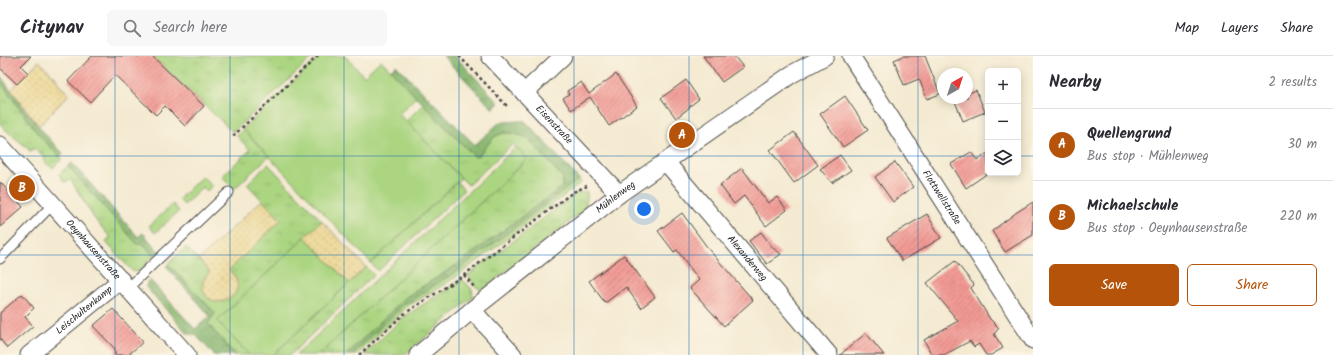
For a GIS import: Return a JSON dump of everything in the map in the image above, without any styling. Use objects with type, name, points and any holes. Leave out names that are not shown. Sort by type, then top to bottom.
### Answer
[{"type":"street","name":"Eisenstraße","points":[[490,56],[619,194]]},
{"type":"street","points":[[524,93],[563,56]]},
{"type":"street","name":"Mühlenweg","points":[[418,355],[472,310],[619,194],[792,74],[825,56]]},
{"type":"street","name":"Flottwellstraße","points":[[851,56],[1033,340]]},
{"type":"street","name":"Oeynhausenstraße","points":[[0,145],[187,355]]},
{"type":"street","name":"Alexanderweg","points":[[666,162],[829,355]]},
{"type":"street","name":"Leischultenkamp","points":[[29,355],[124,284]]},
{"type":"street","points":[[472,310],[513,355]]},
{"type":"lane","points":[[124,284],[229,192]]},
{"type":"lane","points":[[0,259],[53,204]]},
{"type":"path","points":[[233,136],[318,56]]},
{"type":"path","points":[[458,56],[507,106]]},
{"type":"path","points":[[359,355],[404,314],[464,275],[573,192],[582,187],[606,180]]},
{"type":"green space","points":[[152,56],[314,56],[233,132]]},
{"type":"green space","points":[[320,56],[345,56],[364,76],[381,60],[416,97],[399,114],[461,178],[371,263],[243,129]]},
{"type":"green space","points":[[443,56],[455,56],[499,103],[493,109]]},
{"type":"green space","points":[[396,65],[475,145],[500,122],[525,121],[579,179],[457,271],[403,305],[352,355],[346,355],[406,297],[457,265],[562,187],[563,178],[528,138],[513,133],[503,133],[494,137],[479,155],[475,157],[390,70]]},
{"type":"green space","points":[[0,75],[38,125],[63,153],[60,157],[39,135],[17,105],[0,81]]},
{"type":"green space","points":[[0,81],[39,134],[62,159],[53,168],[43,161],[46,157],[33,148],[30,152],[29,149],[0,124]]},
{"type":"green space","points":[[423,104],[475,157],[479,155],[494,137],[503,133],[513,133],[528,138],[563,178],[562,187],[457,265],[406,297],[346,355],[319,355],[527,159],[513,144],[468,185],[406,121]]},
{"type":"green space","points":[[243,129],[269,156],[234,189],[222,176],[250,150],[237,136]]},
{"type":"green space","points":[[516,147],[527,159],[319,355],[296,355]]},
{"type":"green space","points":[[72,163],[138,237],[143,233],[159,252],[154,256],[142,242],[138,245],[68,166]]},
{"type":"green space","points":[[268,164],[322,221],[217,321],[249,355],[235,355],[208,324],[215,313],[168,264],[186,247],[210,272],[206,276],[203,285],[203,289],[208,297],[217,302],[235,293],[237,283],[233,275],[228,270],[281,220],[247,184]]},
{"type":"green space","points":[[68,166],[138,244],[141,242],[154,256],[138,272],[132,271],[106,242],[110,237],[94,218],[71,180],[64,182],[59,174]]},
{"type":"green space","points":[[202,176],[212,186],[207,191],[203,187],[184,205],[179,199]]},
{"type":"green space","points":[[579,179],[581,183],[456,277],[407,307],[357,355],[352,355],[403,305],[457,271]]},
{"type":"green space","points":[[457,182],[464,190],[378,271],[371,263]]},
{"type":"green space","points":[[587,192],[584,210],[482,290],[475,286],[468,275],[577,193]]},
{"type":"green space","points":[[173,204],[179,211],[155,233],[149,226]]},
{"type":"green space","points":[[305,237],[349,283],[273,355],[249,355],[217,321]]},
{"type":"green space","points":[[168,264],[215,313],[208,324],[235,355],[214,355],[195,334],[188,334],[146,287],[147,282],[150,280],[195,329],[210,316],[166,266]]},
{"type":"green space","points":[[366,267],[374,275],[290,355],[273,355]]},
{"type":"green space","points":[[462,279],[472,289],[473,297],[404,355],[364,355],[404,317]]},
{"type":"sand","points":[[39,61],[55,77],[60,86],[69,94],[39,126],[11,90]]},
{"type":"sand","points":[[262,200],[281,220],[229,270],[236,279],[237,287],[231,298],[218,302],[211,300],[206,295],[203,288],[204,279],[210,272],[199,260]]},
{"type":"sand","points":[[322,221],[366,267],[349,283],[305,237]]},
{"type":"building","points":[[0,56],[31,56],[21,66],[28,73],[17,84],[0,68]]},
{"type":"building","points":[[92,56],[152,56],[204,106],[185,126],[165,106],[156,115],[115,75],[90,102],[68,81]]},
{"type":"building","points":[[703,56],[734,56],[743,67],[722,82]]},
{"type":"building","points":[[904,56],[925,56],[937,86],[937,95],[927,99],[919,79],[904,85],[894,60]]},
{"type":"building","points":[[616,74],[637,106],[609,126],[590,97],[571,110],[563,98],[569,94],[567,91],[581,82],[589,94]]},
{"type":"building","points":[[686,80],[699,99],[676,118],[661,98]]},
{"type":"building","points":[[976,90],[985,112],[963,121],[956,104],[973,104],[973,91]]},
{"type":"building","points":[[845,96],[868,130],[843,147],[820,114]]},
{"type":"building","points":[[794,132],[818,165],[794,183],[770,150]]},
{"type":"building","points":[[971,152],[977,160],[985,155],[985,175],[966,188],[951,164]]},
{"type":"building","points":[[840,155],[851,170],[832,183],[820,169]]},
{"type":"building","points":[[895,162],[913,187],[893,202],[875,177]]},
{"type":"building","points":[[742,168],[768,203],[777,197],[787,210],[766,226],[744,196],[734,204],[720,185]]},
{"type":"building","points":[[0,182],[23,207],[0,227]]},
{"type":"building","points":[[1033,202],[1033,235],[1005,252],[992,231]]},
{"type":"building","points":[[682,213],[710,251],[753,300],[724,326],[690,288],[699,280],[677,250],[674,252],[658,231]]},
{"type":"building","points":[[927,214],[941,238],[902,261],[887,238]]},
{"type":"building","points":[[761,232],[773,248],[781,254],[767,264],[749,241]]},
{"type":"building","points":[[624,255],[655,297],[641,308],[626,287],[605,303],[589,281]]},
{"type":"building","points":[[955,261],[974,285],[971,288],[990,319],[999,328],[994,334],[1003,348],[991,355],[986,355],[979,344],[974,347],[970,341],[944,355],[932,355],[924,340],[958,321],[927,283]]},
{"type":"building","points":[[22,294],[34,308],[25,317],[33,326],[7,348],[0,339],[0,313]]},
{"type":"building","points":[[113,309],[143,342],[128,355],[115,355],[115,349],[93,326]]},
{"type":"building","points":[[866,333],[884,355],[840,355]]},
{"type":"place","name":"Quellengrund","points":[[682,135]]},
{"type":"place","name":"Michaelschule","points":[[22,188]]}]
